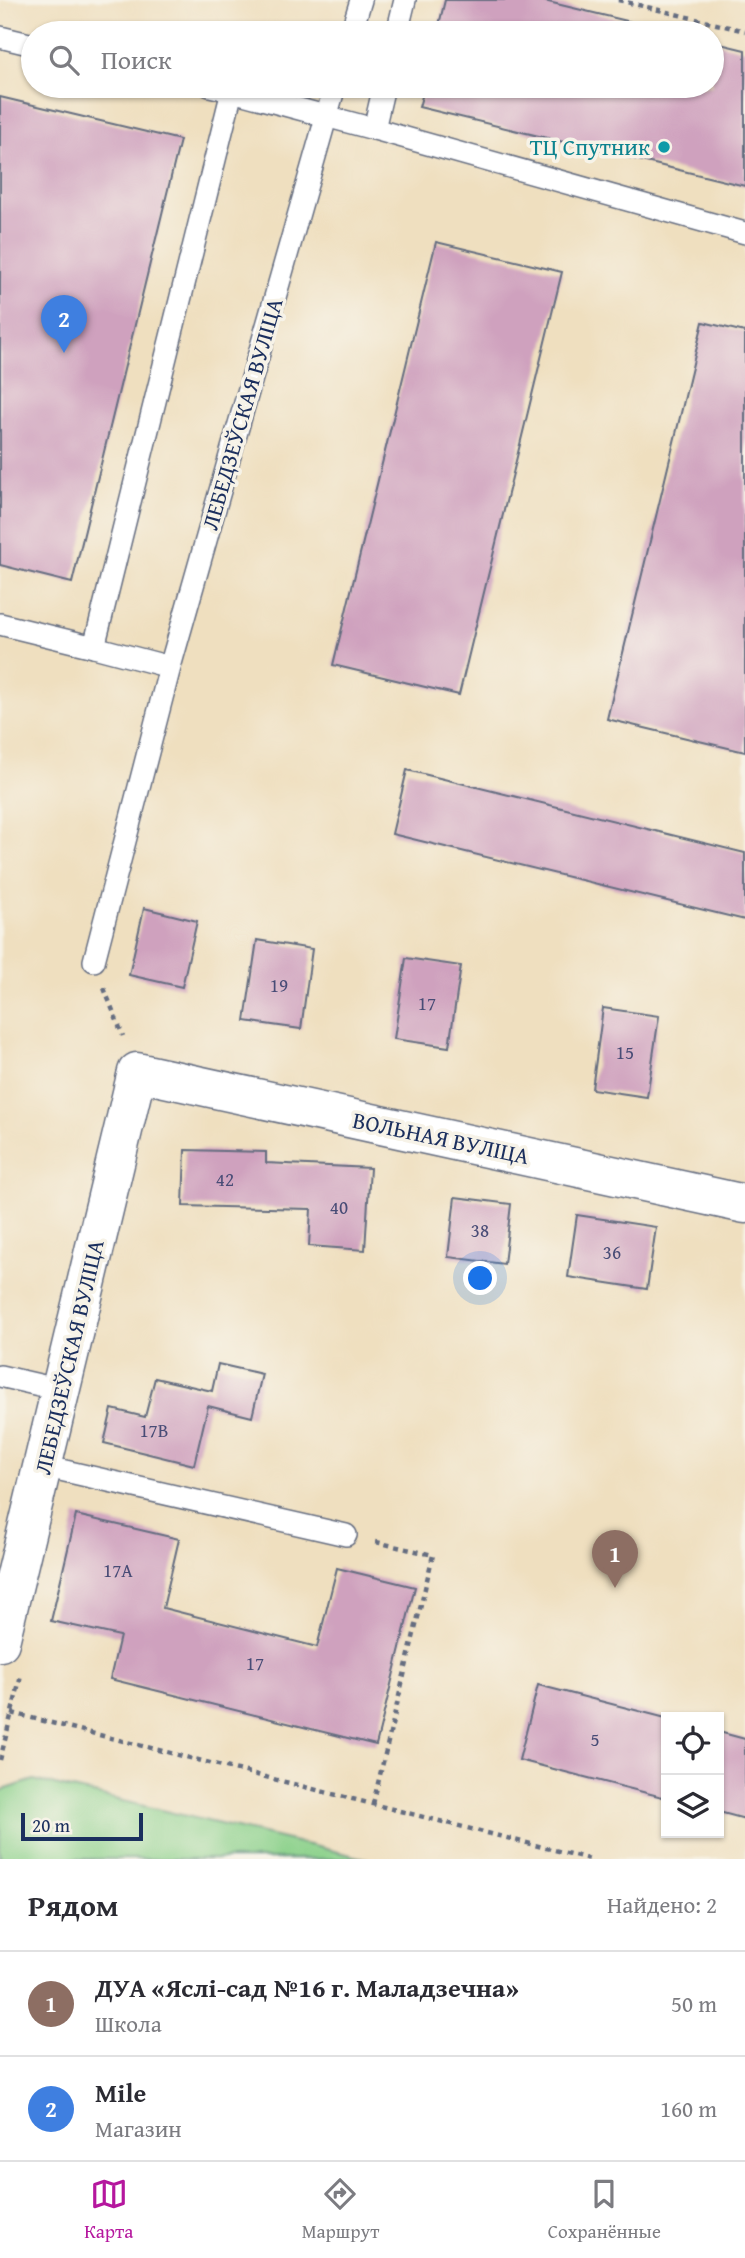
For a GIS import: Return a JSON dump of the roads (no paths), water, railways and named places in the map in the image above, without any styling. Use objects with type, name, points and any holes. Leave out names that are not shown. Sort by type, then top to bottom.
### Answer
[{"type":"street","name":"ВОЛЬНАЯ ВУЛІЦА","points":[[137,1072],[745,1204]]},
{"type":"street","name":"ЛЕБЕДЗЕЎСКАЯ ВУЛІЦА","points":[[0,1642],[137,1072]]},
{"type":"lane","points":[[355,21],[361,0]]},
{"type":"lane","points":[[400,21],[405,0]]},
{"type":"lane","points":[[0,37],[21,42]]},
{"type":"lane","points":[[94,647],[230,98]]},
{"type":"lane","points":[[256,98],[745,233]]},
{"type":"lane","name":"ЛЕБЕДЗЕЎСКАЯ ВУЛІЦА","points":[[94,961],[170,667],[332,98]]},
{"type":"lane","points":[[374,129],[381,98]]},
{"type":"lane","points":[[0,624],[170,667]]},
{"type":"lane","points":[[0,1376],[61,1390]]},
{"type":"lane","points":[[43,1466],[346,1535]]},
{"type":"place","name":"ТЦ Спутник","points":[[664,147]]},
{"type":"place","name":"Mile","points":[[64,353]]},
{"type":"place","name":"ДУА «Яслі-сад №16 г. Маладзечна»","points":[[615,1588]]}]
